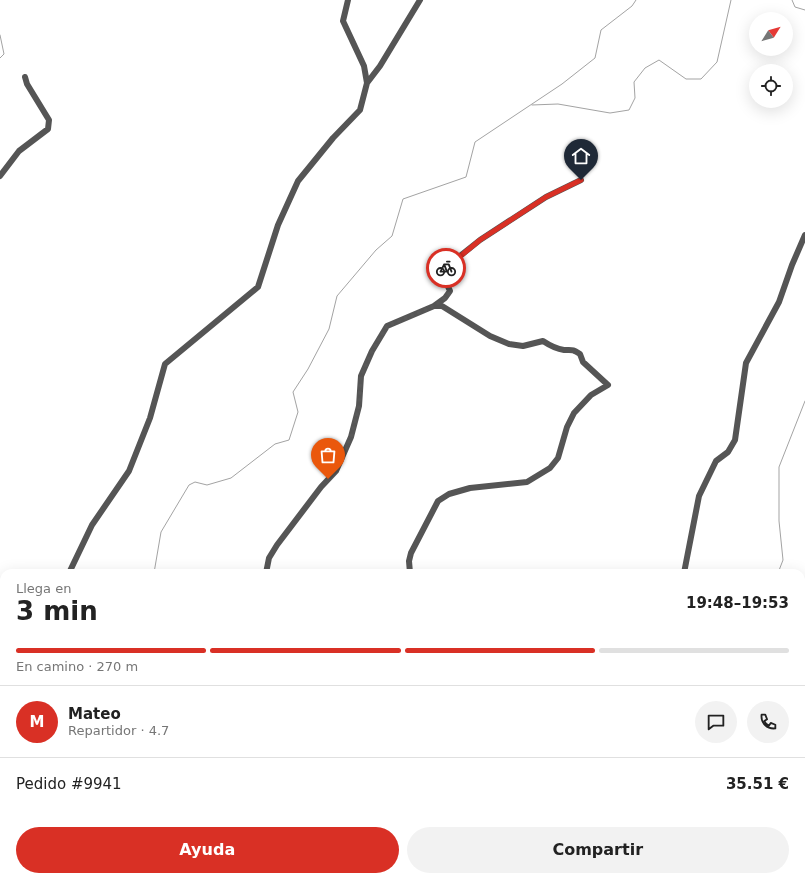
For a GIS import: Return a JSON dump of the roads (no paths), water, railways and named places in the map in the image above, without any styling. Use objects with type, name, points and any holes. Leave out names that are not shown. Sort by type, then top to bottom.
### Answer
[{"type":"street","points":[[348,0],[343,21],[364,66],[368,83]]},
{"type":"street","points":[[71,569],[92,525],[129,471],[150,418],[165,364],[258,287],[278,225],[298,181],[333,138],[360,110],[368,83],[420,0]]},
{"type":"street","points":[[0,176],[19,151],[48,129],[49,120],[26,84],[25,77]]},
{"type":"street","points":[[267,569],[268,558],[277,545],[321,487],[336,471],[351,437],[359,406],[361,376],[372,351],[387,326],[434,306],[445,298],[450,290],[446,282],[439,276],[440,272],[480,240],[546,197],[581,180]]},
{"type":"street","points":[[685,569],[699,496],[716,461],[728,452],[735,440],[746,363],[779,302],[792,265],[805,235]]},
{"type":"street","points":[[410,569],[411,553],[438,502],[449,494],[470,488],[526,482],[550,468],[558,458],[566,427],[574,413],[591,395],[608,385],[582,362],[580,354],[572,349],[564,350],[543,341],[523,346],[509,344],[490,336],[444,306],[434,306]]},
{"type":"waterway","points":[[155,569],[161,532],[189,485],[195,482],[207,485],[231,478],[275,444],[289,440],[298,412],[293,392],[308,369],[329,329],[337,296],[376,250],[392,236],[403,199],[466,177],[475,142],[562,84],[595,58],[601,30],[632,6],[636,0]]},
{"type":"waterway","points":[[532,105],[558,104],[610,113],[629,110],[635,98],[634,82],[645,68],[659,60],[686,79],[701,79],[717,62],[731,0]]},
{"type":"waterway","points":[[792,0],[795,7],[805,10]]},
{"type":"waterway","points":[[0,35],[4,54],[0,58]]},
{"type":"waterway","points":[[780,569],[783,560],[779,521],[779,467],[805,401]]}]
